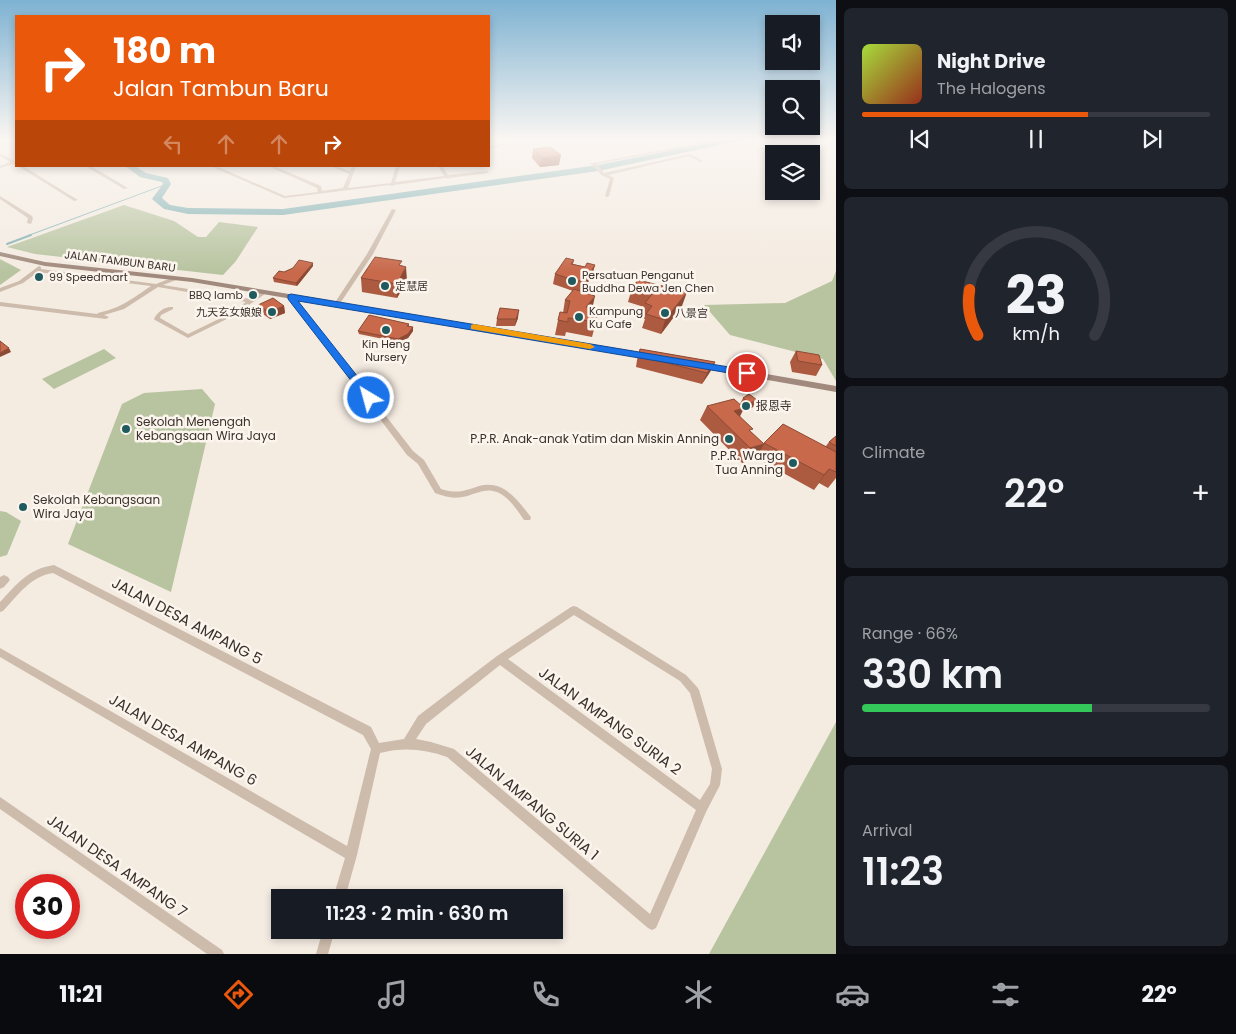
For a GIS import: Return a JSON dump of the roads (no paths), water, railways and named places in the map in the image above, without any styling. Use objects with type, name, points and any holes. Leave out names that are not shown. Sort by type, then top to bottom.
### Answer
[{"type":"main road","points":[[2,251],[28,263],[26,272]]},
{"type":"main road","points":[[2,251],[74,262]]},
{"type":"main road","points":[[2,251],[41,265]]},
{"type":"main road","points":[[18,259],[41,265],[74,262]]},
{"type":"main road","name":"JALAN TAMBUN BARU","points":[[74,262],[164,273],[183,276],[192,280]]},
{"type":"main road","name":"JALAN TAMBUN BARU","points":[[41,265],[192,280],[663,359]]},
{"type":"main road","points":[[689,363],[836,389]]},
{"type":"street","points":[[47,183],[76,200]]},
{"type":"street","points":[[116,183],[126,188]]},
{"type":"street","points":[[249,183],[280,196],[412,183]]},
{"type":"street","points":[[309,183],[319,187],[320,193]]},
{"type":"street","points":[[345,190],[347,183]]},
{"type":"street","points":[[607,196],[612,183]]},
{"type":"street","points":[[0,197],[30,217],[29,223]]},
{"type":"street","points":[[337,304],[370,254],[394,210]]},
{"type":"street","points":[[0,289],[21,282],[41,265]]},
{"type":"street","points":[[0,289],[26,272],[41,265],[250,301]]},
{"type":"street","points":[[144,275],[155,284]]},
{"type":"street","points":[[93,315],[125,308],[155,284],[174,279]]},
{"type":"street","points":[[171,308],[159,314],[157,318],[188,336],[194,335],[265,292]]},
{"type":"street","points":[[291,297],[410,453],[421,462],[438,491],[451,494],[488,488],[501,489],[514,498],[527,518]]},
{"type":"street","points":[[0,304],[106,317]]},
{"type":"street","name":"JALAN DESA AMPANG 5","points":[[0,608],[28,579],[45,569],[54,569],[367,731],[376,749]]},
{"type":"street","points":[[408,742],[422,720],[500,659],[574,610],[683,678],[694,690],[717,770],[715,786],[702,808]]},
{"type":"street","name":"JALAN DESA AMPANG 6","points":[[0,652],[352,855]]},
{"type":"street","name":"JALAN AMPANG SURIA 2","points":[[500,659],[702,808]]},
{"type":"street","name":"JALAN AMPANG SURIA 1","points":[[376,749],[408,742],[436,747],[450,753],[652,924],[702,808]]},
{"type":"street","points":[[342,889],[352,855],[376,749]]},
{"type":"street","name":"JALAN DESA AMPANG 7","points":[[0,802],[218,954]]},
{"type":"street","points":[[322,954],[326,939]]},
{"type":"waterway","points":[[166,183],[157,199],[167,207],[188,211],[283,212],[494,183]]},
{"type":"waterway","points":[[27,236],[167,184]]},
{"type":"waterway","points":[[7,244],[31,235]]},
{"type":"place","name":"99 Speedmart","points":[[39,277]]},
{"type":"place","name":"Persatuan Penganut Buddha Dewa Jen Chen","points":[[572,281]]},
{"type":"place","name":"定慧居","points":[[385,286]]},
{"type":"place","name":"BBQ lamb","points":[[253,295]]},
{"type":"place","name":"九天玄女娘娘","points":[[272,312]]},
{"type":"place","name":"八景宫","points":[[665,313]]},
{"type":"place","name":"Kampung Ku Cafe","points":[[579,317]]},
{"type":"place","name":"Kin Heng Nursery","points":[[386,330]]},
{"type":"place","name":"报恩寺","points":[[746,406]]},
{"type":"place","name":"Sekolah Menengah Kebangsaan Wira Jaya","points":[[126,429]]},
{"type":"place","name":"P.P.R. Anak-anak Yatim dan Miskin Anning","points":[[729,439]]},
{"type":"place","name":"P.P.R. Warga Tua Anning","points":[[793,463]]},
{"type":"place","name":"Sekolah Kebangsaan Wira Jaya","points":[[23,507]]}]
